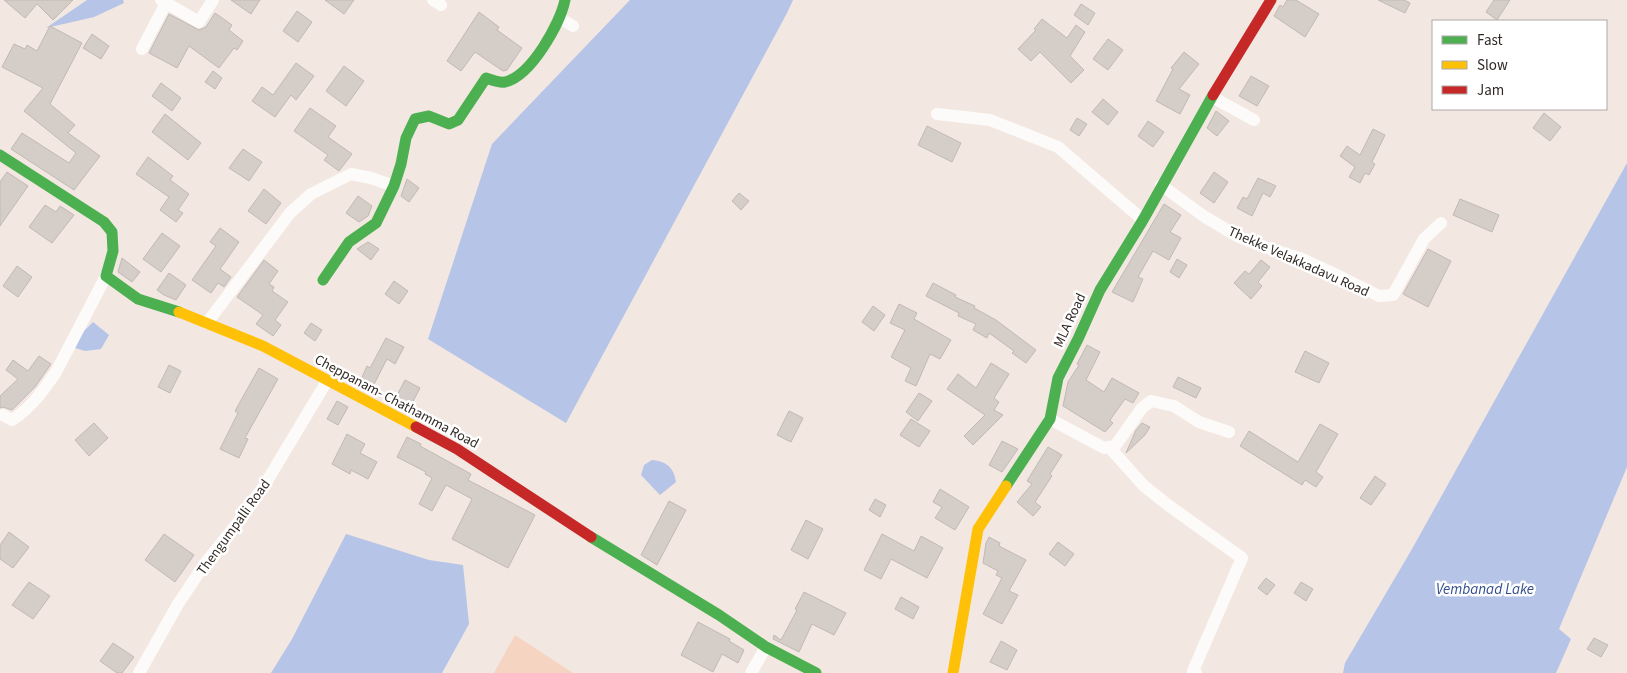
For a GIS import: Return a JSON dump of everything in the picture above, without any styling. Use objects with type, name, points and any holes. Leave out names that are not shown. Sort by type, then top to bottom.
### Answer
[{"type":"street","points":[[142,49],[163,2],[199,22],[213,0]]},
{"type":"street","points":[[323,280],[348,242],[376,223],[394,186],[406,138],[415,119],[429,116],[449,124],[458,120],[474,93],[486,78],[503,83],[513,79],[536,56],[551,35],[560,18],[564,0]]},
{"type":"street","name":"MLA Road","points":[[953,673],[978,529],[1050,419],[1058,378],[1100,290],[1143,220],[1212,97],[1271,0]]},
{"type":"street","points":[[560,18],[573,26]]},
{"type":"street","points":[[1212,97],[1254,120]]},
{"type":"street","points":[[937,114],[990,120],[1058,147],[1143,220]]},
{"type":"street","points":[[0,155],[104,222],[112,232],[113,251],[106,276],[56,372],[46,387],[24,412],[12,420],[3,415]]},
{"type":"street","points":[[207,323],[290,213],[311,194],[352,174],[394,186]]},
{"type":"street","name":"Thekke Velakkadavu Road","points":[[1161,185],[1204,217],[1239,237],[1300,258],[1379,296],[1393,295],[1424,239],[1441,224]]},
{"type":"street","name":"Cheppanam- Chathamma Road","points":[[106,276],[138,299],[166,307],[263,346],[457,449],[587,534],[719,615],[766,647],[816,673]]},
{"type":"street","name":"Thengumpalli Road","points":[[139,673],[178,604],[206,562],[264,486],[327,380]]},
{"type":"street","points":[[1050,419],[1104,448],[1115,446],[1142,408],[1150,401],[1174,406],[1199,422],[1229,432]]},
{"type":"street","points":[[1109,447],[1144,486],[1242,558],[1193,671],[1196,673]]},
{"type":"street","points":[[751,673],[766,647]]},
{"type":"shaded area","points":[[515,635],[573,673],[494,673]]},
{"type":"water","points":[[87,0],[123,0],[124,3],[94,17],[46,28]]},
{"type":"water","points":[[630,0],[793,0],[566,423],[428,339],[492,144]]},
{"type":"water","name":"Vembanad Lake","points":[[1627,163],[1627,467],[1559,629],[1571,639],[1556,673],[1343,673],[1345,663],[1412,549]]},
{"type":"water","points":[[93,322],[109,335],[101,349],[85,351],[72,347],[80,335]]},
{"type":"water","points":[[652,460],[669,466],[675,477],[676,482],[660,495],[641,475],[644,465]]},
{"type":"water","points":[[346,534],[429,560],[463,565],[469,624],[442,673],[271,673],[292,639]]},
{"type":"building","points":[[4,0],[73,0],[53,20],[37,4],[25,18]]},
{"type":"building","points":[[231,0],[260,0],[251,14]]},
{"type":"building","points":[[325,0],[354,0],[344,14]]},
{"type":"building","points":[[1287,0],[1296,0],[1319,14],[1305,37],[1274,16],[1280,5],[1283,7]]},
{"type":"building","points":[[1378,0],[1404,0],[1410,3],[1405,13]]},
{"type":"building","points":[[1494,0],[1510,0],[1497,20],[1486,12]]},
{"type":"building","points":[[1081,4],[1095,13],[1088,25],[1074,15]]},
{"type":"building","points":[[297,11],[312,22],[298,42],[283,31]]},
{"type":"building","points":[[479,12],[499,27],[497,30],[522,48],[507,70],[503,71],[475,52],[461,71],[447,61]]},
{"type":"building","points":[[215,13],[232,25],[229,30],[243,41],[237,50],[234,48],[219,68],[189,46],[177,68],[149,53],[169,14],[199,30],[206,27]]},
{"type":"building","points":[[1042,19],[1067,38],[1076,25],[1085,32],[1070,56],[1084,70],[1071,83],[1040,52],[1031,61],[1018,49],[1036,30],[1034,29]]},
{"type":"building","points":[[50,26],[82,43],[50,104],[75,125],[68,133],[100,156],[74,190],[11,149],[22,133],[69,163],[76,153],[24,111],[43,88],[2,67],[14,44],[25,49],[27,45],[37,51]]},
{"type":"building","points":[[92,34],[109,46],[101,59],[83,48]]},
{"type":"building","points":[[1108,39],[1123,50],[1108,70],[1093,59]]},
{"type":"building","points":[[1184,52],[1199,64],[1179,89],[1190,95],[1180,114],[1156,101],[1173,69],[1171,68]]},
{"type":"building","points":[[296,63],[314,76],[296,100],[291,95],[275,117],[252,101],[262,87],[273,95]]},
{"type":"building","points":[[344,66],[364,81],[346,106],[326,91]]},
{"type":"building","points":[[213,71],[222,78],[215,89],[205,82]]},
{"type":"building","points":[[1251,76],[1269,86],[1257,106],[1239,96]]},
{"type":"building","points":[[161,83],[181,98],[172,111],[152,96]]},
{"type":"building","points":[[1103,99],[1118,112],[1108,125],[1092,112]]},
{"type":"building","points":[[310,108],[336,126],[328,137],[352,154],[339,171],[324,160],[328,155],[294,131]]},
{"type":"building","points":[[1216,111],[1229,121],[1217,136],[1207,128]]},
{"type":"building","points":[[1544,113],[1561,127],[1550,141],[1533,128]]},
{"type":"building","points":[[165,114],[201,143],[188,160],[152,132]]},
{"type":"building","points":[[1077,118],[1087,124],[1079,136],[1070,130]]},
{"type":"building","points":[[1148,121],[1164,132],[1153,147],[1138,136]]},
{"type":"building","points":[[927,126],[961,143],[952,162],[918,145]]},
{"type":"building","points":[[1373,129],[1385,135],[1372,162],[1375,164],[1369,175],[1365,173],[1360,183],[1349,177],[1355,167],[1340,156],[1347,146],[1360,155]]},
{"type":"building","points":[[243,149],[262,162],[249,181],[229,168]]},
{"type":"building","points":[[148,157],[173,176],[170,180],[189,194],[178,210],[183,213],[176,222],[160,210],[169,197],[136,174]]},
{"type":"building","points":[[7,172],[28,186],[0,226],[0,182]]},
{"type":"building","points":[[1214,172],[1228,182],[1214,203],[1200,193]]},
{"type":"building","points":[[1258,178],[1276,186],[1270,197],[1263,193],[1252,216],[1237,208],[1243,197],[1247,199]]},
{"type":"building","points":[[407,179],[419,188],[409,202],[401,196]]},
{"type":"building","points":[[264,189],[281,203],[266,224],[248,211]]},
{"type":"building","points":[[739,193],[749,201],[741,210],[732,201]]},
{"type":"building","points":[[358,196],[372,206],[368,216],[359,222],[346,213]]},
{"type":"building","points":[[1460,199],[1499,215],[1492,232],[1453,215]]},
{"type":"building","points":[[1164,204],[1181,215],[1170,232],[1181,238],[1169,260],[1153,251],[1138,277],[1143,279],[1133,302],[1112,292]]},
{"type":"building","points":[[45,205],[56,212],[60,206],[74,215],[52,243],[29,227]]},
{"type":"building","points":[[220,228],[239,242],[220,269],[231,277],[224,287],[218,283],[211,293],[192,280],[216,246],[210,242]]},
{"type":"building","points":[[162,233],[180,246],[161,272],[143,259]]},
{"type":"building","points":[[368,242],[379,249],[371,260],[357,249]]},
{"type":"building","points":[[1428,249],[1451,261],[1428,307],[1403,294]]},
{"type":"building","points":[[122,258],[140,272],[132,282],[118,272]]},
{"type":"building","points":[[1177,259],[1187,265],[1179,278],[1170,272]]},
{"type":"building","points":[[264,260],[278,271],[269,284],[274,287],[272,291],[288,302],[275,320],[281,325],[273,336],[256,324],[263,315],[237,297]]},
{"type":"building","points":[[1261,260],[1270,267],[1258,282],[1262,286],[1251,299],[1234,283],[1245,271],[1249,274]]},
{"type":"building","points":[[17,266],[32,277],[18,297],[3,286]]},
{"type":"building","points":[[169,273],[186,285],[176,300],[157,290]]},
{"type":"building","points":[[394,281],[408,291],[399,304],[385,294]]},
{"type":"building","points":[[933,283],[956,295],[955,297],[975,306],[974,308],[996,320],[1036,350],[1026,363],[1012,353],[1014,351],[989,333],[987,338],[973,330],[976,324],[958,316],[959,313],[926,296]]},
{"type":"building","points":[[899,304],[917,313],[914,319],[951,340],[940,359],[930,354],[916,386],[905,381],[911,368],[891,357],[905,330],[890,323]]},
{"type":"building","points":[[873,306],[885,315],[874,331],[862,322]]},
{"type":"building","points":[[311,323],[322,330],[315,341],[304,333]]},
{"type":"building","points":[[386,338],[404,347],[395,364],[387,359],[371,390],[359,384],[367,366],[370,368]]},
{"type":"building","points":[[1087,345],[1100,352],[1086,380],[1104,392],[1112,378],[1139,393],[1133,403],[1125,399],[1110,420],[1113,423],[1105,432],[1063,406],[1068,382],[1079,365],[1077,364]]},
{"type":"building","points":[[1305,351],[1329,363],[1319,383],[1295,372]]},
{"type":"building","points":[[39,356],[51,364],[35,387],[12,410],[0,408],[0,396],[18,379],[6,370],[13,360],[28,371]]},
{"type":"building","points":[[991,363],[1009,374],[994,398],[999,402],[994,410],[1003,415],[973,445],[964,436],[985,415],[947,389],[958,374],[976,388]]},
{"type":"building","points":[[169,365],[181,371],[170,393],[158,387]]},
{"type":"building","points":[[259,368],[278,379],[245,438],[248,439],[239,458],[220,449],[238,413],[235,411]]},
{"type":"building","points":[[1178,377],[1201,388],[1196,398],[1173,387]]},
{"type":"building","points":[[405,380],[420,388],[408,411],[393,403]]},
{"type":"building","points":[[919,393],[932,401],[918,421],[906,412]]},
{"type":"building","points":[[337,401],[348,407],[338,425],[327,419]]},
{"type":"building","points":[[789,411],[803,418],[791,442],[777,435]]},
{"type":"building","points":[[911,419],[930,431],[919,447],[900,435]]},
{"type":"building","points":[[94,423],[108,438],[89,456],[75,440]]},
{"type":"building","points":[[1142,423],[1150,427],[1145,435],[1126,453],[1136,430]]},
{"type":"building","points":[[1320,424],[1338,434],[1316,472],[1323,477],[1316,487],[1305,480],[1302,485],[1240,446],[1249,431],[1298,462]]},
{"type":"building","points":[[347,434],[365,444],[360,453],[377,462],[368,479],[351,470],[350,474],[332,464]]},
{"type":"building","points":[[407,437],[471,474],[468,480],[535,515],[508,568],[452,539],[472,499],[446,485],[432,511],[419,504],[432,478],[425,474],[426,472],[397,457]]},
{"type":"building","points":[[1002,441],[1018,449],[1002,472],[989,465]]},
{"type":"building","points":[[1048,447],[1062,455],[1050,474],[1052,476],[1035,502],[1041,507],[1033,516],[1017,502],[1032,484],[1027,481]]},
{"type":"building","points":[[1375,476],[1386,484],[1371,505],[1360,498]]},
{"type":"building","points":[[940,489],[969,507],[955,530],[935,518],[942,507],[933,502]]},
{"type":"building","points":[[875,499],[886,505],[880,517],[869,510]]},
{"type":"building","points":[[669,501],[686,510],[657,565],[641,555]]},
{"type":"building","points":[[806,520],[823,529],[808,559],[791,550]]},
{"type":"building","points":[[9,532],[29,547],[13,568],[0,559],[0,545]]},
{"type":"building","points":[[164,534],[194,555],[175,582],[145,560]]},
{"type":"building","points":[[882,534],[914,551],[921,536],[943,548],[927,578],[891,559],[881,579],[864,570]]},
{"type":"building","points":[[989,537],[1000,543],[999,546],[1026,560],[1009,591],[1018,595],[1002,624],[983,614],[1002,578],[996,575],[998,571],[983,563],[986,543]]},
{"type":"building","points":[[1058,542],[1074,554],[1065,566],[1049,554]]},
{"type":"building","points":[[1266,578],[1275,585],[1267,595],[1258,588]]},
{"type":"building","points":[[29,582],[50,596],[33,619],[12,605]]},
{"type":"building","points":[[1301,582],[1313,589],[1306,601],[1294,593]]},
{"type":"building","points":[[804,592],[846,613],[834,635],[812,624],[799,652],[773,639],[774,635],[781,640]]},
{"type":"building","points":[[901,597],[919,607],[913,619],[895,609]]},
{"type":"building","points":[[698,622],[730,639],[729,641],[744,650],[738,663],[722,654],[713,672],[681,655]]},
{"type":"building","points":[[1594,638],[1608,645],[1601,657],[1587,649]]},
{"type":"building","points":[[1001,641],[1017,650],[1007,670],[990,662]]},
{"type":"building","points":[[113,643],[134,657],[122,673],[117,673],[100,661]]},
{"type":"traffic: fast","points":[[323,280],[349,242],[376,223],[394,186],[406,138],[415,119],[429,116],[449,124],[458,120],[486,78],[498,82],[505,82],[515,78],[525,70],[543,48],[557,22],[565,0]]},
{"type":"traffic: fast","points":[[1006,486],[1050,419],[1058,378],[1100,290],[1143,220],[1213,95]]},
{"type":"traffic: fast","points":[[0,155],[104,222],[112,232],[113,251],[106,276],[138,299],[179,312]]},
{"type":"traffic: fast","points":[[591,537],[719,615],[766,647],[816,673]]},
{"type":"traffic: slow","points":[[179,312],[263,346],[416,427]]},
{"type":"traffic: slow","points":[[953,673],[978,529],[1006,486]]},
{"type":"traffic: jam","points":[[1213,95],[1271,0]]},
{"type":"traffic: jam","points":[[416,427],[457,449],[591,537]]}]
